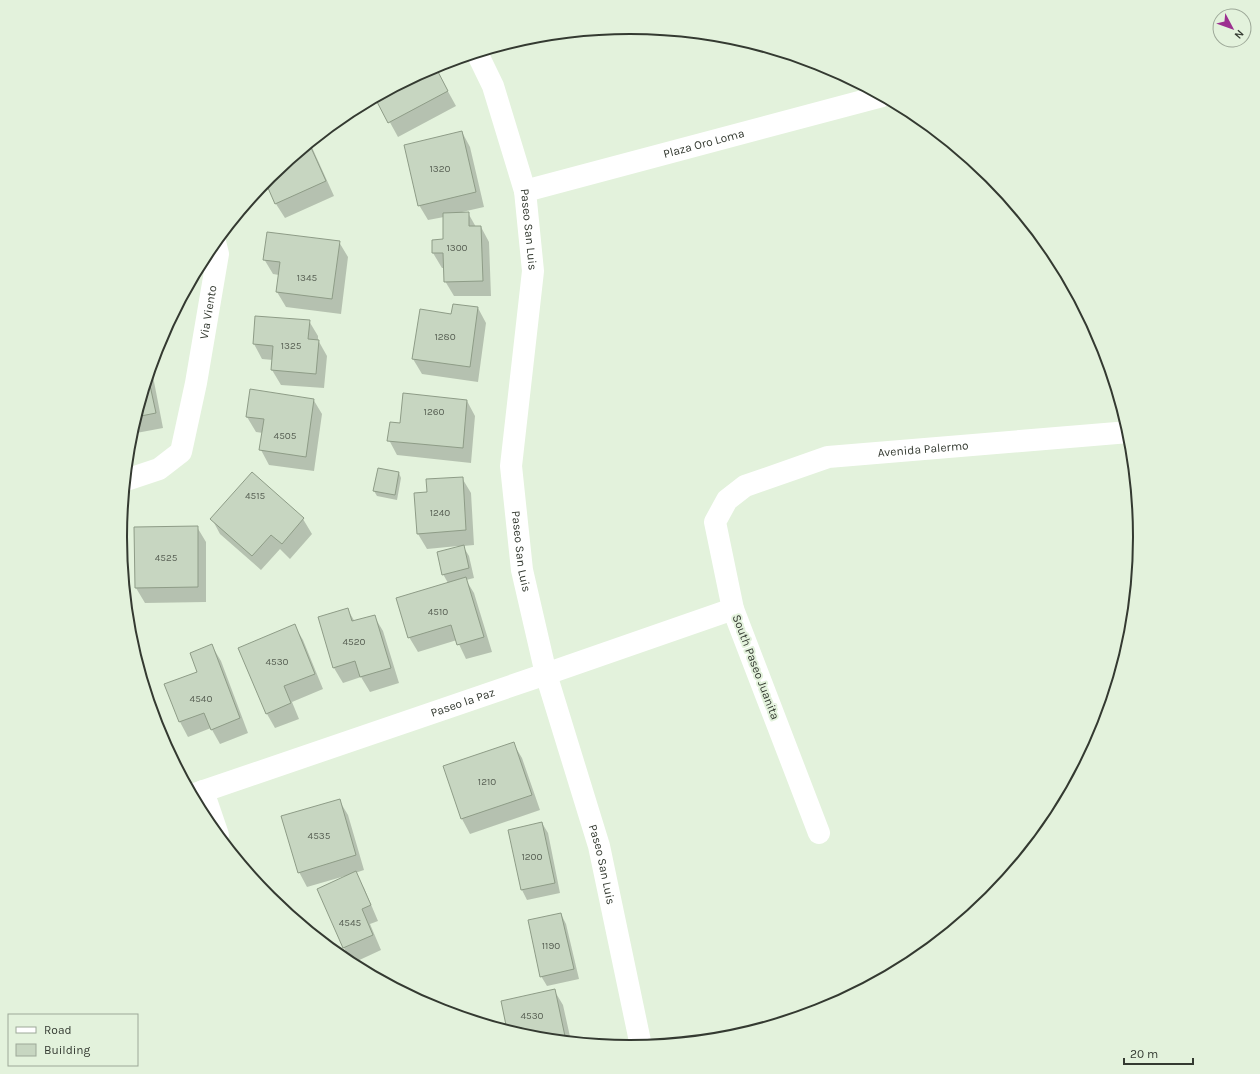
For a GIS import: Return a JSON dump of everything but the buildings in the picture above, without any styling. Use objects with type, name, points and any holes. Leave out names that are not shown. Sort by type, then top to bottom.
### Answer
[{"type":"street","name":"Paseo San Luis","points":[[479,58],[493,86],[525,191],[533,271],[511,466],[522,570],[546,674],[599,846],[640,1040]]},
{"type":"street","name":"Plaza Oro Loma","points":[[525,191],[875,98]]},
{"type":"street","name":"Via Viento","points":[[130,479],[159,469],[181,452],[196,383],[218,254],[217,251]]},
{"type":"street","name":"Avenida Palermo","points":[[727,500],[744,486],[828,457],[1122,433]]},
{"type":"street","name":"South Paseo Juanita","points":[[727,500],[715,522],[733,609],[819,833]]},
{"type":"street","name":"Paseo la Paz","points":[[198,793],[733,609]]}]
